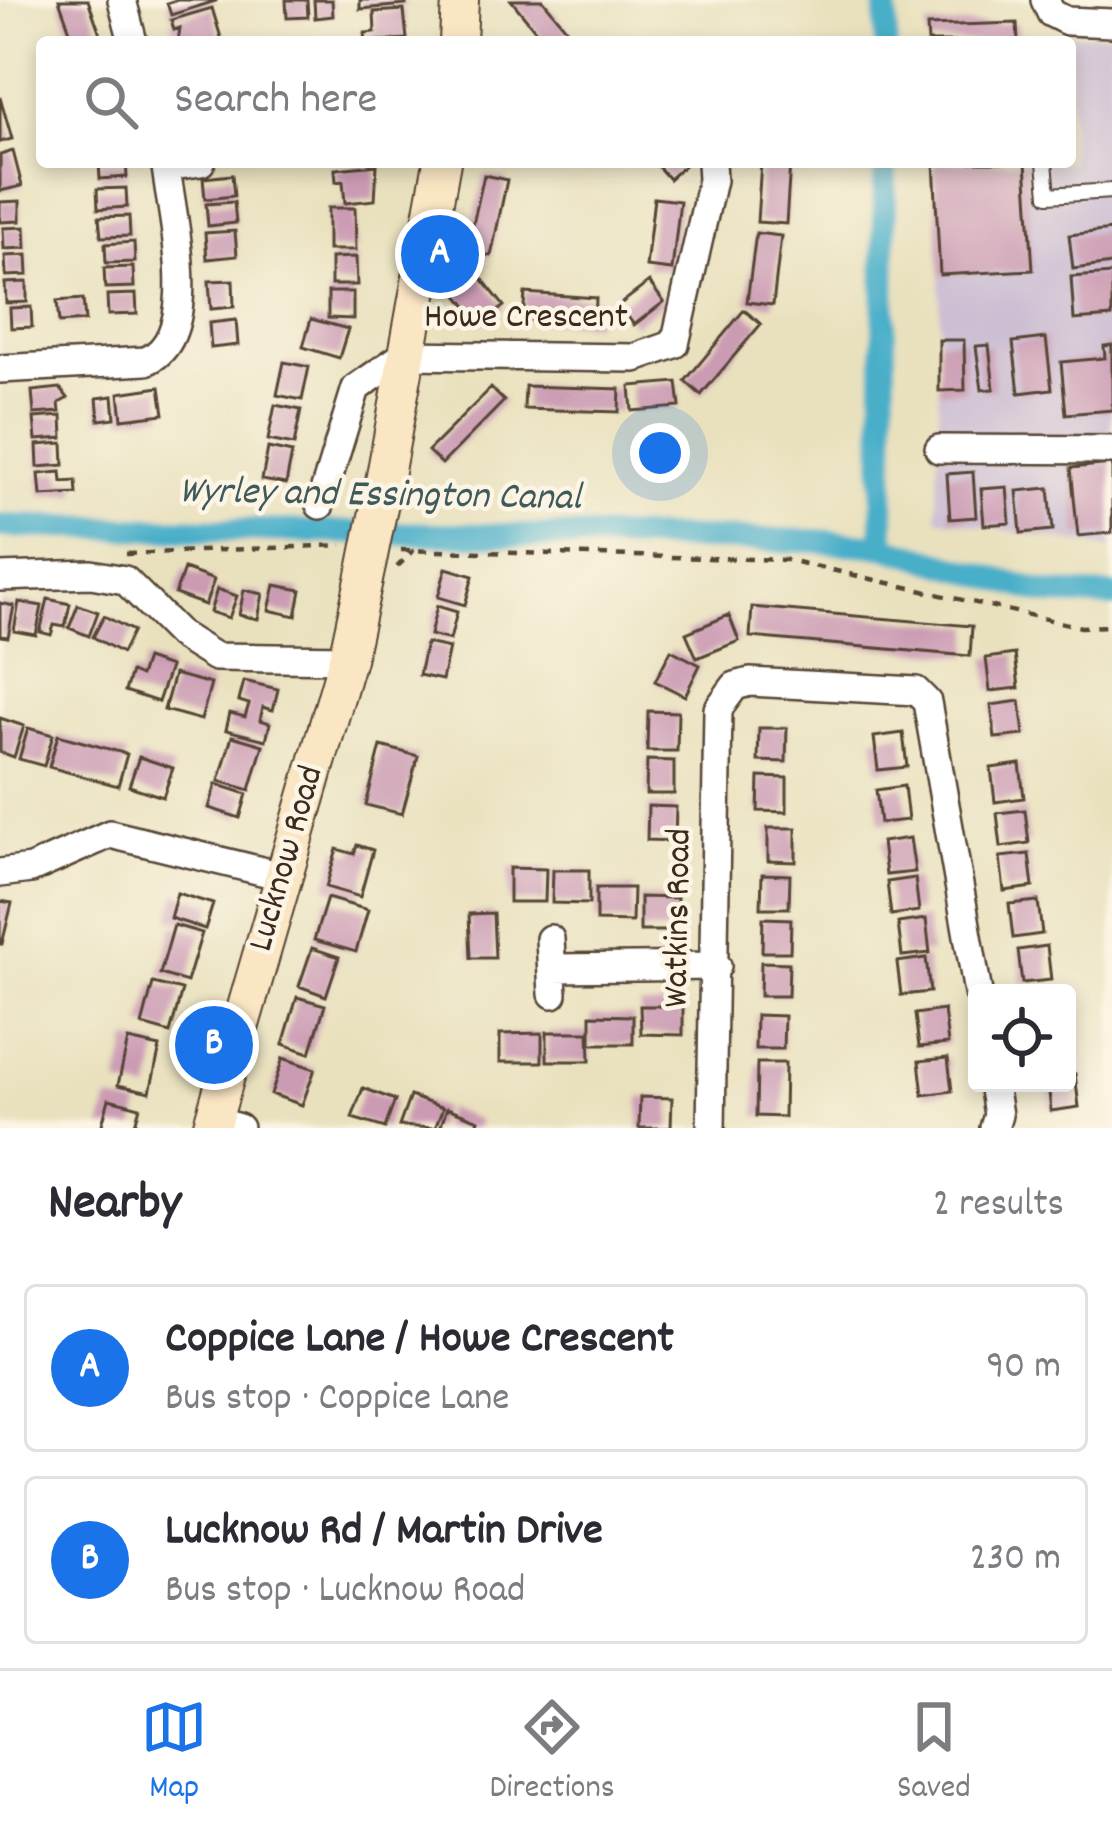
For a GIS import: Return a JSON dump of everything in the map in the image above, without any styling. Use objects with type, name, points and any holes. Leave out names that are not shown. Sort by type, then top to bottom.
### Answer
[{"type":"street","points":[[122,0],[131,36]]},
{"type":"street","points":[[458,36],[460,0]]},
{"type":"street","points":[[1045,0],[1051,14],[1067,21],[1112,23]]},
{"type":"street","points":[[0,369],[146,361],[165,353],[177,331],[181,302],[166,168]]},
{"type":"street","name":"Lucknow Road","points":[[222,1125],[282,876],[375,554],[404,355],[441,168]]},
{"type":"street","name":"Howe Crescent","points":[[404,355],[635,358],[675,344],[687,308],[710,168]]},
{"type":"street","points":[[320,506],[356,388],[404,355]]},
{"type":"street","points":[[939,449],[1112,450]]},
{"type":"street","points":[[0,577],[92,574],[125,580],[180,635],[215,657],[347,659]]},
{"type":"street","name":"Watkins Road","points":[[711,1128],[718,710],[735,686],[750,682],[922,695],[933,712],[977,984]]},
{"type":"street","points":[[0,872],[31,869],[110,834],[282,876]]},
{"type":"street","points":[[550,939],[554,981],[717,966]]},
{"type":"street","points":[[994,1092],[998,1115],[994,1128]]},
{"type":"lane","points":[[1046,168],[1048,195],[1112,191]]},
{"type":"path","points":[[122,554],[788,560],[1081,627],[1112,626]]},
{"type":"shaded area","points":[[1017,23],[1018,34],[1112,34],[1112,549],[937,518],[940,275],[934,168],[1076,168],[1076,36],[928,36],[927,26]]},
{"type":"building","points":[[59,0],[88,0],[101,36],[72,36]]},
{"type":"building","points":[[286,0],[307,0],[308,17],[287,18]]},
{"type":"building","points":[[314,0],[332,0],[333,16],[315,18]]},
{"type":"building","points":[[360,0],[405,0],[406,5],[360,9]]},
{"type":"building","points":[[511,0],[543,0],[573,36],[540,36]]},
{"type":"building","points":[[216,1],[171,15],[167,3]]},
{"type":"building","points":[[212,8],[220,36],[179,36],[180,28],[174,30],[171,20]]},
{"type":"building","points":[[404,10],[407,36],[365,36],[375,32],[374,12]]},
{"type":"building","points":[[1017,23],[1018,36],[928,36],[927,26]]},
{"type":"building","points":[[0,97],[12,139],[0,142]]},
{"type":"building","points":[[13,151],[22,186],[0,191],[0,155]]},
{"type":"building","points":[[99,168],[126,168],[127,177],[100,179]]},
{"type":"building","points":[[377,168],[375,200],[345,203],[343,181],[336,182],[335,169]]},
{"type":"building","points":[[659,168],[681,168],[669,179]]},
{"type":"building","points":[[761,168],[790,168],[786,224],[757,222]]},
{"type":"building","points":[[934,168],[1026,168],[1033,270],[940,275]]},
{"type":"building","points":[[232,175],[234,196],[205,199],[203,178]]},
{"type":"building","points":[[484,175],[507,180],[491,256],[467,251]]},
{"type":"building","points":[[126,188],[127,207],[98,209],[97,189]]},
{"type":"building","points":[[654,198],[680,201],[672,270],[646,267]]},
{"type":"building","points":[[20,201],[20,221],[0,222],[0,202]]},
{"type":"building","points":[[234,202],[236,223],[208,226],[206,204]]},
{"type":"building","points":[[328,208],[355,208],[356,250],[328,250]]},
{"type":"building","points":[[129,216],[130,236],[101,237],[99,217]]},
{"type":"building","points":[[25,227],[26,248],[4,249],[3,228]]},
{"type":"building","points":[[1112,230],[1112,264],[1073,269],[1069,235]]},
{"type":"building","points":[[235,231],[237,256],[207,259],[205,233]]},
{"type":"building","points":[[756,233],[781,236],[773,305],[747,302]]},
{"type":"building","points":[[134,242],[135,262],[106,263],[105,244]]},
{"type":"building","points":[[27,255],[28,275],[6,276],[5,256]]},
{"type":"building","points":[[356,257],[357,285],[331,285],[331,258]]},
{"type":"building","points":[[133,267],[134,287],[105,288],[104,268]]},
{"type":"building","points":[[1112,274],[1112,317],[1074,320],[1071,277]]},
{"type":"building","points":[[480,276],[504,306],[481,324],[457,294]]},
{"type":"building","points":[[233,280],[234,307],[211,309],[209,281]]},
{"type":"building","points":[[27,282],[27,302],[6,303],[5,283]]},
{"type":"building","points":[[649,282],[664,302],[634,325],[619,305]]},
{"type":"building","points":[[328,292],[353,292],[353,319],[328,318]]},
{"type":"building","points":[[525,293],[596,298],[595,324],[523,320]]},
{"type":"building","points":[[136,294],[137,314],[108,315],[107,295]]},
{"type":"building","points":[[83,299],[85,321],[59,323],[57,301]]},
{"type":"building","points":[[31,307],[32,327],[11,328],[10,308]]},
{"type":"building","points":[[744,310],[761,324],[701,395],[685,381]]},
{"type":"building","points":[[311,319],[348,329],[339,358],[303,347]]},
{"type":"building","points":[[236,320],[238,345],[211,348],[209,323]]},
{"type":"building","points":[[1046,338],[1052,389],[1019,393],[1013,342]]},
{"type":"building","points":[[939,340],[964,340],[965,390],[939,391]]},
{"type":"building","points":[[989,345],[994,389],[982,390],[976,346]]},
{"type":"building","points":[[1112,345],[1112,410],[1066,414],[1061,362],[1105,358],[1104,346]]},
{"type":"building","points":[[284,362],[309,367],[302,400],[277,395]]},
{"type":"building","points":[[677,382],[680,407],[632,411],[630,386]]},
{"type":"building","points":[[525,386],[620,389],[619,412],[524,409]]},
{"type":"building","points":[[160,387],[164,414],[122,419],[119,393]]},
{"type":"building","points":[[60,388],[68,398],[59,403],[60,412],[34,414],[32,391]]},
{"type":"building","points":[[491,388],[504,401],[442,464],[428,451]]},
{"type":"building","points":[[113,396],[115,418],[99,420],[97,398]]},
{"type":"building","points":[[275,405],[301,410],[294,445],[268,440]]},
{"type":"building","points":[[62,416],[63,438],[36,440],[34,418]]},
{"type":"building","points":[[63,443],[64,465],[38,467],[37,445]]},
{"type":"building","points":[[268,448],[292,453],[286,484],[262,480]]},
{"type":"building","points":[[1112,464],[1112,533],[1078,536],[1071,468]]},
{"type":"building","points":[[61,472],[62,482],[76,481],[77,494],[41,496],[39,474]]},
{"type":"building","points":[[973,472],[976,517],[950,519],[947,474]]},
{"type":"building","points":[[1007,487],[1010,523],[984,525],[981,489]]},
{"type":"building","points":[[1049,488],[1053,530],[1021,533],[1017,491]]},
{"type":"building","points":[[446,568],[473,576],[465,605],[438,597]]},
{"type":"building","points":[[184,569],[214,580],[205,605],[175,594]]},
{"type":"building","points":[[275,585],[301,590],[296,616],[269,610]]},
{"type":"building","points":[[217,589],[237,596],[229,618],[210,612]]},
{"type":"building","points":[[244,590],[263,594],[258,619],[239,615]]},
{"type":"building","points":[[48,599],[70,604],[65,627],[54,625],[51,635],[40,632]]},
{"type":"building","points":[[19,602],[42,606],[36,635],[14,631]]},
{"type":"building","points":[[0,603],[14,606],[8,637],[0,636]]},
{"type":"building","points":[[78,605],[98,612],[89,636],[69,628]]},
{"type":"building","points":[[437,606],[457,612],[450,640],[430,635]]},
{"type":"building","points":[[752,607],[972,626],[970,656],[750,637]]},
{"type":"building","points":[[729,615],[739,641],[697,658],[686,633]]},
{"type":"building","points":[[104,616],[133,631],[122,653],[93,637]]},
{"type":"building","points":[[426,643],[449,648],[442,680],[419,675]]},
{"type":"building","points":[[671,650],[700,665],[685,696],[655,681]]},
{"type":"building","points":[[1015,654],[1019,688],[990,691],[986,658]]},
{"type":"building","points":[[146,659],[170,667],[158,702],[125,691],[131,672],[140,676]]},
{"type":"building","points":[[174,674],[211,684],[201,720],[164,710]]},
{"type":"building","points":[[244,681],[278,689],[273,710],[263,707],[260,720],[270,723],[266,740],[226,730],[230,713],[245,717],[249,704],[239,701]]},
{"type":"building","points":[[1020,701],[1024,735],[995,738],[991,705]]},
{"type":"building","points":[[648,711],[678,712],[677,751],[647,751]]},
{"type":"building","points":[[0,718],[24,726],[14,757],[0,752]]},
{"type":"building","points":[[28,728],[53,735],[44,766],[19,759]]},
{"type":"building","points":[[759,728],[787,728],[786,762],[758,761]]},
{"type":"building","points":[[903,733],[907,767],[878,770],[874,737]]},
{"type":"building","points":[[58,735],[127,754],[118,786],[49,767]]},
{"type":"building","points":[[232,736],[263,745],[250,790],[219,781]]},
{"type":"building","points":[[381,746],[418,756],[402,814],[366,805]]},
{"type":"building","points":[[139,757],[173,768],[163,797],[129,786]]},
{"type":"building","points":[[647,760],[674,761],[674,794],[646,794]]},
{"type":"building","points":[[1020,764],[1024,798],[995,802],[991,768]]},
{"type":"building","points":[[759,777],[787,778],[787,812],[758,811]]},
{"type":"building","points":[[216,784],[247,794],[240,818],[209,808]]},
{"type":"building","points":[[904,786],[908,820],[880,823],[876,790]]},
{"type":"building","points":[[648,806],[676,807],[675,841],[647,840]]},
{"type":"building","points":[[1025,810],[1029,843],[1001,847],[997,813]]},
{"type":"building","points":[[768,828],[796,828],[796,862],[768,861]]},
{"type":"building","points":[[910,838],[915,872],[886,875],[882,842]]},
{"type":"building","points":[[357,845],[373,850],[360,897],[326,887],[337,849],[354,854]]},
{"type":"building","points":[[1029,854],[1033,887],[1004,891],[1000,857]]},
{"type":"building","points":[[509,868],[546,869],[545,902],[509,902]]},
{"type":"building","points":[[553,870],[589,870],[589,904],[552,903]]},
{"type":"building","points":[[762,874],[790,875],[789,908],[761,908]]},
{"type":"building","points":[[915,878],[919,911],[891,915],[887,882]]},
{"type":"building","points":[[596,888],[633,888],[632,922],[596,921]]},
{"type":"building","points":[[177,893],[213,904],[205,929],[170,918]]},
{"type":"building","points":[[640,897],[677,898],[676,931],[640,931]]},
{"type":"building","points":[[327,898],[368,910],[356,952],[314,940]]},
{"type":"building","points":[[0,901],[12,903],[2,944],[0,944]]},
{"type":"building","points":[[1038,901],[1042,934],[1013,938],[1009,904]]},
{"type":"building","points":[[493,913],[495,958],[471,958],[469,914]]},
{"type":"building","points":[[763,918],[791,919],[790,952],[762,952]]},
{"type":"building","points":[[926,919],[930,953],[902,956],[898,923]]},
{"type":"building","points":[[174,925],[202,933],[187,982],[160,974]]},
{"type":"building","points":[[1047,946],[1051,980],[1022,983],[1018,950]]},
{"type":"building","points":[[312,948],[339,957],[326,996],[299,986]]},
{"type":"building","points":[[926,958],[930,992],[901,995],[897,962]]},
{"type":"building","points":[[761,962],[789,963],[788,996],[760,996]]},
{"type":"building","points":[[153,983],[182,990],[170,1033],[142,1025]]},
{"type":"building","points":[[297,997],[325,1005],[310,1053],[283,1044]]},
{"type":"building","points":[[640,1006],[683,1006],[683,1035],[641,1034]]},
{"type":"building","points":[[944,1010],[948,1044],[919,1047],[915,1014]]},
{"type":"building","points":[[591,1015],[633,1016],[633,1044],[591,1044]]},
{"type":"building","points":[[756,1015],[784,1016],[783,1049],[755,1049]]},
{"type":"building","points":[[547,1032],[589,1032],[590,1061],[547,1061]]},
{"type":"building","points":[[542,1033],[542,1062],[500,1062],[500,1034]]},
{"type":"building","points":[[128,1040],[160,1047],[150,1092],[118,1085]]},
{"type":"building","points":[[283,1058],[315,1069],[302,1105],[271,1094]]},
{"type":"building","points":[[948,1058],[952,1091],[923,1095],[919,1061]]},
{"type":"building","points":[[757,1063],[785,1063],[784,1117],[756,1116]]},
{"type":"building","points":[[1076,1082],[1079,1107],[1051,1111],[1049,1092],[1076,1092]]},
{"type":"building","points":[[363,1088],[395,1100],[385,1128],[352,1118]]},
{"type":"building","points":[[410,1096],[443,1108],[435,1128],[399,1126]]},
{"type":"building","points":[[640,1097],[672,1098],[671,1128],[639,1128]]},
{"type":"building","points":[[109,1099],[140,1107],[134,1128],[101,1128]]},
{"type":"building","points":[[447,1108],[479,1120],[476,1128],[440,1128]]},
{"type":"waterway","points":[[886,0],[886,36]]},
{"type":"waterway","points":[[883,546],[885,168]]},
{"type":"waterway","name":"Wyrley and Essington Canal","points":[[0,526],[816,541],[883,546],[1048,594],[1112,596]]},
{"type":"place","name":"Coppice Lane / Howe Crescent","points":[[440,254]]},
{"type":"place","name":"Lucknow Rd / Martin Drive","points":[[214,1045]]}]
